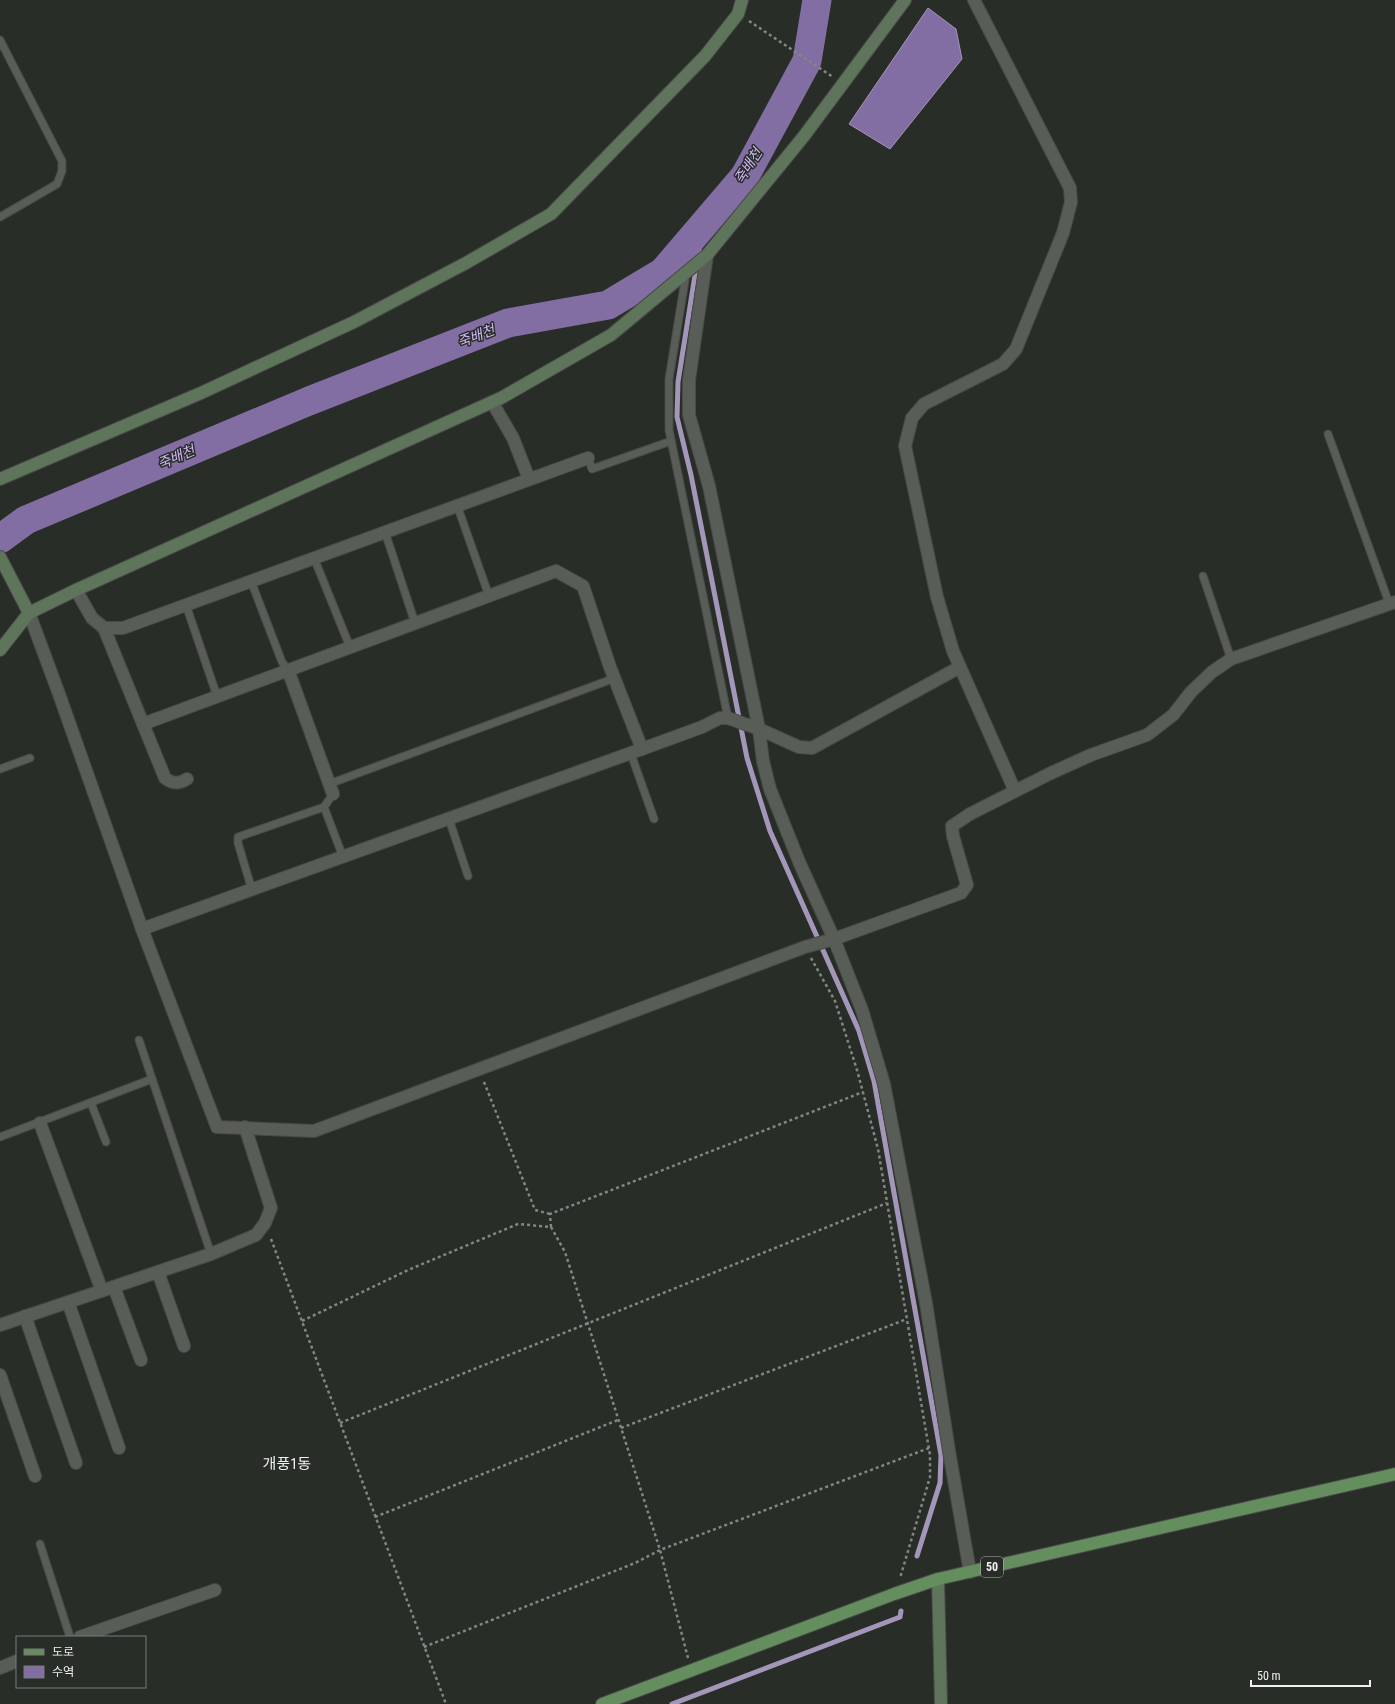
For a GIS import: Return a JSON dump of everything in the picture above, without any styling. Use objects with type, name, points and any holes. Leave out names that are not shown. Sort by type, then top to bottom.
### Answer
[{"type":"main road","name":"50","points":[[602,1704],[894,1594],[938,1579],[1395,1474]]},
{"type":"street","points":[[0,479],[201,393],[354,322],[466,263],[551,214],[705,56],[738,14],[742,0]]},
{"type":"street","points":[[0,650],[29,613],[76,590],[492,402],[611,335],[706,256],[804,136],[905,0]]},
{"type":"street","points":[[974,0],[1070,188],[1071,202],[1063,233],[1016,349],[1003,364],[924,404],[912,418],[905,446],[937,597],[953,651],[1015,791]]},
{"type":"street","points":[[706,256],[689,380],[689,415],[709,486],[763,761],[770,789],[831,939],[862,1010],[884,1084],[926,1303],[970,1572]]},
{"type":"street","points":[[492,402],[513,438],[529,479]]},
{"type":"street","points":[[104,628],[123,628],[588,458]]},
{"type":"street","points":[[0,557],[29,613],[142,929],[217,1127],[314,1131],[809,946],[961,893],[967,885],[952,836],[952,826],[1015,791],[1091,755],[1147,735],[1173,715],[1191,692],[1212,672],[1231,659],[1392,602]]},
{"type":"street","points":[[143,724],[556,572],[583,586],[637,752]]},
{"type":"street","points":[[76,590],[92,618],[104,628],[165,778],[171,782],[180,783],[187,779]]},
{"type":"street","points":[[142,929],[637,752],[702,727],[720,718],[728,718],[757,728],[798,748],[812,748],[960,667]]},
{"type":"street","points":[[288,670],[331,789]]},
{"type":"street","points":[[40,1123],[102,1291]]},
{"type":"street","points":[[0,1325],[211,1254],[256,1235],[265,1223],[270,1208],[245,1127]]},
{"type":"street","points":[[158,1272],[184,1346]]},
{"type":"street","points":[[114,1287],[141,1360]]},
{"type":"street","points":[[68,1302],[119,1448]]},
{"type":"street","points":[[25,1316],[76,1463]]},
{"type":"street","points":[[0,1375],[36,1476]]},
{"type":"street","points":[[938,1579],[941,1704]]},
{"type":"street","points":[[83,1636],[215,1590]]},
{"type":"street","points":[[0,1668],[16,1661]]},
{"type":"lane","points":[[0,40],[62,161],[62,171],[56,184],[0,217]]},
{"type":"lane","points":[[686,272],[669,379],[669,430],[728,718]]},
{"type":"lane","points":[[1328,434],[1392,602]]},
{"type":"lane","points":[[588,458],[592,469],[671,441]]},
{"type":"lane","points":[[457,505],[489,596]]},
{"type":"lane","points":[[385,532],[416,623]]},
{"type":"lane","points":[[314,558],[350,647]]},
{"type":"lane","points":[[1203,576],[1231,659]]},
{"type":"lane","points":[[250,581],[282,662],[288,670]]},
{"type":"lane","points":[[186,605],[217,696]]},
{"type":"lane","points":[[342,857],[324,807],[331,789],[614,678]]},
{"type":"lane","points":[[637,752],[654,819]]},
{"type":"lane","points":[[0,769],[30,758]]},
{"type":"lane","points":[[252,890],[238,843],[238,837],[324,807]]},
{"type":"lane","points":[[449,819],[468,876]]},
{"type":"lane","points":[[139,1040],[211,1254]]},
{"type":"lane","points":[[0,1137],[152,1079]]},
{"type":"lane","points":[[91,1103],[106,1142]]},
{"type":"lane","points":[[40,1544],[70,1636]]},
{"type":"path","points":[[746,19],[830,75]]},
{"type":"path","points":[[809,946],[835,1001],[863,1092],[878,1149],[929,1448],[930,1478],[894,1594]]},
{"type":"path","points":[[479,1069],[535,1210],[550,1214],[863,1092]]},
{"type":"path","points":[[340,1424],[887,1204]]},
{"type":"path","points":[[550,1214],[551,1227],[565,1252],[660,1550],[691,1670]]},
{"type":"path","points":[[265,1223],[446,1704]]},
{"type":"path","points":[[302,1321],[408,1270],[518,1224],[551,1227]]},
{"type":"path","points":[[621,1428],[907,1319]]},
{"type":"path","points":[[375,1517],[618,1420]]},
{"type":"path","points":[[424,1647],[635,1563],[660,1550],[929,1448]]},
{"type":"water","points":[[928,8],[956,29],[962,59],[890,149],[849,124]]},
{"type":"waterway","name":"죽배천","points":[[0,539],[26,520],[309,401],[508,323],[608,305],[663,272],[745,176],[807,61],[817,0]]},
{"type":"waterway","points":[[703,225],[678,382],[677,417],[691,475],[747,758],[770,831],[859,1031],[874,1081],[941,1455],[940,1483],[917,1556]]},
{"type":"waterway","points":[[672,1704],[900,1617],[901,1611]]},
{"type":"district","name":"개풍1동","points":[[287,1464]]}]
